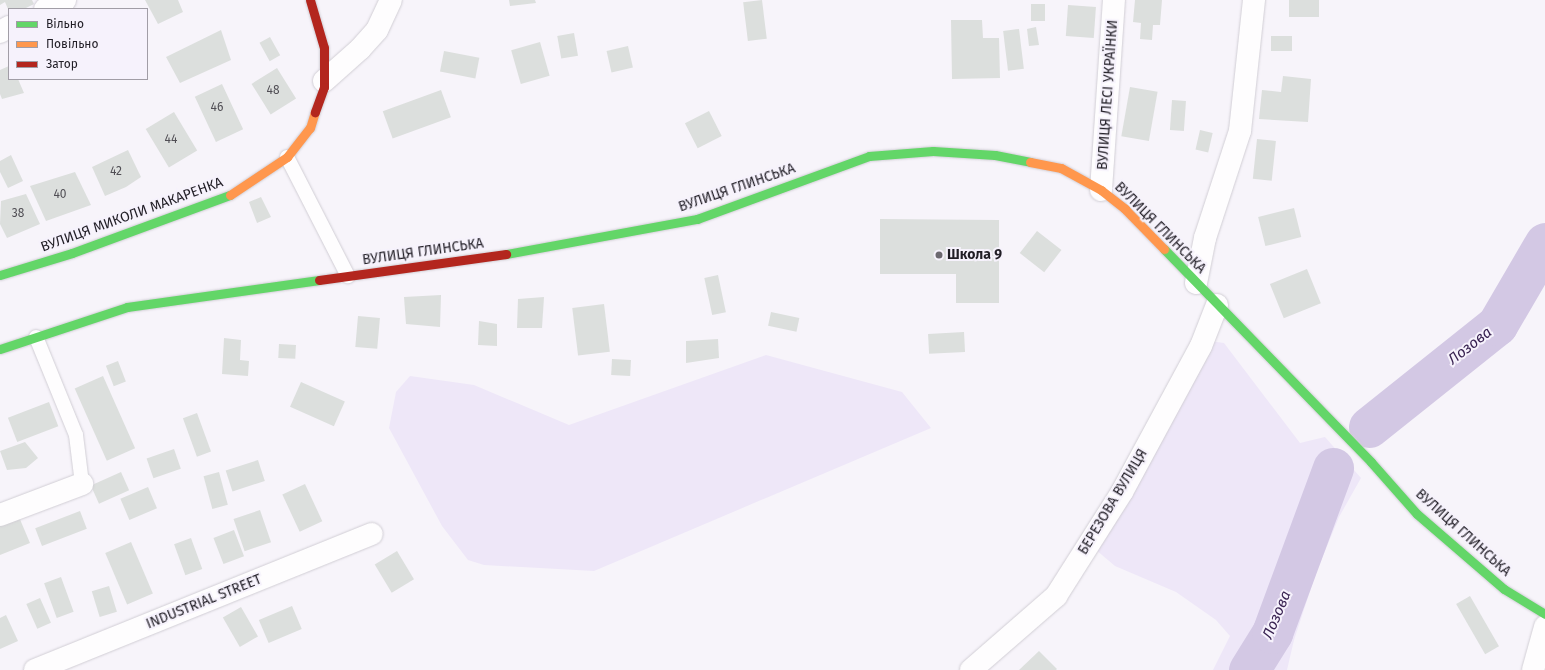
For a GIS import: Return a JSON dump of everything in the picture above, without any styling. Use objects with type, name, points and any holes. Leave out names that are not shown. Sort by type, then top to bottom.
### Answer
[{"type":"main road","name":"ВУЛИЦЯ МИКОЛИ МАКАРЕНКА","points":[[0,275],[72,253],[228,196],[287,157],[310,128],[324,87],[324,48],[310,0]]},
{"type":"main road","name":"ВУЛИЦЯ ГЛИНСЬКА","points":[[0,348],[127,307],[509,254],[697,219],[869,156],[933,152],[995,155],[1061,168],[1101,190],[1124,209],[1371,462],[1417,514],[1504,589],[1545,614]]},
{"type":"street","points":[[48,8],[65,0]]},
{"type":"street","points":[[324,81],[360,49],[377,30],[391,0]]},
{"type":"street","name":"ВУЛИЦЯ ЛЕСІ УКРАЇНКИ","points":[[1101,190],[1114,0]]},
{"type":"street","points":[[1196,284],[1205,238],[1240,131],[1254,0]]},
{"type":"street","name":"БЕРЕЗОВА ВУЛИЦЯ","points":[[971,670],[1056,596],[1122,492],[1201,346],[1217,305]]},
{"type":"street","points":[[0,515],[82,484]]},
{"type":"street","name":"INDUSTRIAL STREET","points":[[35,670],[372,534]]},
{"type":"street","points":[[1533,670],[1545,627]]},
{"type":"lane","points":[[287,157],[348,276]]},
{"type":"lane","points":[[36,337],[76,435],[82,484]]},
{"type":"shaded area","points":[[1210,341],[1224,343],[1300,443],[1325,437],[1361,478],[1339,517],[1316,573],[1294,640],[1287,670],[1213,670],[1230,636],[1216,620],[1176,592],[1115,566],[1089,544]]},
{"type":"shaded area","points":[[766,355],[902,392],[931,428],[594,571],[484,565],[468,560],[442,526],[389,428],[396,392],[410,376],[474,385],[569,425]]},
{"type":"building","points":[[0,0],[32,0],[34,4],[26,8],[8,9],[5,2],[0,5]]},
{"type":"building","points":[[145,0],[178,0],[183,12],[158,24]]},
{"type":"building","points":[[509,0],[535,0],[536,3],[510,6]]},
{"type":"building","points":[[762,0],[767,39],[748,41],[743,2]]},
{"type":"building","points":[[1135,0],[1162,0],[1160,25],[1153,25],[1152,40],[1140,39],[1141,23],[1133,22]]},
{"type":"building","points":[[1289,0],[1319,0],[1319,17],[1289,17]]},
{"type":"building","points":[[1031,4],[1045,4],[1045,21],[1031,21]]},
{"type":"building","points":[[1068,5],[1096,7],[1094,38],[1066,36]]},
{"type":"building","points":[[951,20],[982,20],[983,38],[999,38],[1000,78],[952,79]]},
{"type":"building","points":[[1036,27],[1039,45],[1029,46],[1027,29]]},
{"type":"building","points":[[1019,29],[1024,69],[1008,71],[1003,31]]},
{"type":"building","points":[[221,30],[231,60],[180,83],[166,57]]},
{"type":"building","points":[[574,33],[578,56],[561,59],[557,36]]},
{"type":"building","points":[[1271,36],[1292,36],[1292,51],[1271,51]]},
{"type":"building","points":[[270,37],[280,55],[270,61],[260,43]]},
{"type":"building","points":[[540,42],[550,76],[521,84],[511,50]]},
{"type":"building","points":[[628,46],[633,67],[612,72],[607,51]]},
{"type":"building","points":[[444,51],[479,58],[475,78],[440,72]]},
{"type":"building","points":[[8,66],[8,80],[18,80],[24,93],[2,99],[0,94],[0,70]]},
{"type":"building","points":[[277,68],[296,99],[271,114],[252,84]]},
{"type":"building","points":[[1283,76],[1311,79],[1308,122],[1259,119],[1262,90],[1281,92]]},
{"type":"building","points":[[222,84],[243,129],[216,142],[195,97]]},
{"type":"building","points":[[1130,87],[1158,92],[1149,141],[1121,136]]},
{"type":"building","points":[[441,90],[451,117],[393,138],[383,111]]},
{"type":"building","points":[[1172,100],[1186,101],[1184,131],[1170,130]]},
{"type":"building","points":[[709,111],[722,136],[698,148],[685,123]]},
{"type":"building","points":[[174,112],[197,151],[169,168],[146,129]]},
{"type":"building","points":[[1200,130],[1213,133],[1208,152],[1196,149]]},
{"type":"building","points":[[1257,139],[1276,141],[1272,181],[1253,179]]},
{"type":"building","points":[[128,150],[141,177],[126,187],[105,196],[92,167]]},
{"type":"building","points":[[11,155],[23,181],[8,188],[0,172],[0,161]]},
{"type":"building","points":[[75,172],[91,205],[46,221],[30,186]]},
{"type":"building","points":[[26,194],[40,224],[7,238],[0,224],[1,201]]},
{"type":"building","points":[[261,197],[271,217],[257,223],[249,202]]},
{"type":"building","points":[[1294,208],[1301,237],[1265,246],[1258,217]]},
{"type":"building","points":[[880,219],[999,220],[999,303],[956,303],[956,274],[880,274]]},
{"type":"building","points":[[1037,231],[1061,250],[1044,272],[1020,253]]},
{"type":"building","points":[[1307,269],[1321,303],[1284,318],[1270,284]]},
{"type":"building","points":[[718,275],[726,312],[712,315],[704,278]]},
{"type":"building","points":[[441,295],[440,327],[406,324],[404,297]]},
{"type":"building","points":[[544,297],[542,328],[517,328],[518,299]]},
{"type":"building","points":[[604,304],[610,352],[578,356],[572,308]]},
{"type":"building","points":[[771,312],[799,318],[796,332],[768,326]]},
{"type":"building","points":[[358,316],[380,318],[377,349],[355,347]]},
{"type":"building","points":[[479,321],[497,324],[497,346],[478,345]]},
{"type":"building","points":[[964,332],[965,352],[929,354],[928,334]]},
{"type":"building","points":[[224,338],[241,340],[240,360],[249,361],[248,376],[222,374]]},
{"type":"building","points":[[718,339],[719,358],[686,363],[686,341]]},
{"type":"building","points":[[279,344],[296,345],[295,359],[278,358]]},
{"type":"building","points":[[612,359],[631,360],[630,376],[611,375]]},
{"type":"building","points":[[118,361],[126,382],[114,386],[106,366]]},
{"type":"building","points":[[103,376],[135,448],[107,461],[75,389]]},
{"type":"building","points":[[301,382],[345,402],[334,426],[290,407]]},
{"type":"building","points":[[49,402],[58,426],[17,442],[8,418]]},
{"type":"building","points":[[197,413],[211,452],[197,457],[183,418]]},
{"type":"building","points":[[25,442],[38,458],[26,468],[7,470],[0,451]]},
{"type":"building","points":[[174,449],[181,469],[153,478],[147,458]]},
{"type":"building","points":[[258,460],[265,481],[232,491],[226,471]]},
{"type":"building","points":[[121,472],[129,490],[99,504],[91,485]]},
{"type":"building","points":[[219,472],[228,505],[212,509],[204,476]]},
{"type":"building","points":[[305,484],[322,521],[300,532],[282,495]]},
{"type":"building","points":[[148,487],[157,508],[129,520],[120,499]]},
{"type":"building","points":[[260,510],[271,542],[245,551],[234,519]]},
{"type":"building","points":[[80,511],[87,529],[42,546],[35,528]]},
{"type":"building","points":[[19,517],[30,543],[0,555],[0,524]]},
{"type":"building","points":[[234,530],[244,556],[223,564],[213,538]]},
{"type":"building","points":[[191,538],[202,569],[185,575],[174,544]]},
{"type":"building","points":[[131,542],[153,594],[127,604],[105,553]]},
{"type":"building","points":[[397,551],[414,579],[392,593],[375,564]]},
{"type":"building","points":[[61,577],[74,612],[57,618],[44,583]]},
{"type":"building","points":[[109,586],[117,612],[100,617],[92,591]]},
{"type":"building","points":[[1470,596],[1499,646],[1485,654],[1456,604]]},
{"type":"building","points":[[40,598],[51,623],[37,629],[26,604]]},
{"type":"building","points":[[292,606],[302,629],[269,643],[259,620]]},
{"type":"building","points":[[241,607],[258,636],[240,647],[223,618]]},
{"type":"building","points":[[6,615],[18,641],[0,649],[0,618]]},
{"type":"building","points":[[1039,651],[1057,669],[1056,670],[1019,670]]},
{"type":"waterway","name":"Лозова","points":[[1369,427],[1497,325],[1545,243]]},
{"type":"waterway","name":"Лозова","points":[[1249,670],[1272,633],[1333,468]]},
{"type":"traffic: fast","points":[[506,254],[697,219],[869,156],[933,151],[995,155],[1030,162]]},
{"type":"traffic: fast","points":[[0,275],[72,253],[230,195]]},
{"type":"traffic: fast","points":[[1164,249],[1371,462],[1417,514],[1504,589],[1545,614]]},
{"type":"traffic: fast","points":[[0,349],[127,307],[319,280]]},
{"type":"traffic: slow","points":[[230,195],[287,157],[310,128],[315,112]]},
{"type":"traffic: slow","points":[[1030,162],[1061,168],[1101,190],[1125,209],[1164,249]]},
{"type":"traffic: jam","points":[[310,0],[324,48],[324,87],[315,112]]},
{"type":"traffic: jam","points":[[319,280],[506,254]]},
{"type":"place","name":"Школа 9","points":[[939,255]]}]
